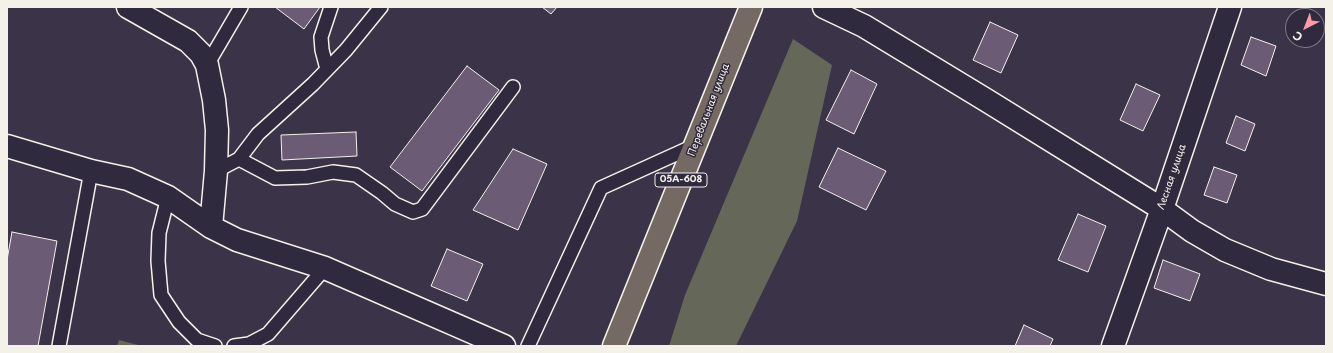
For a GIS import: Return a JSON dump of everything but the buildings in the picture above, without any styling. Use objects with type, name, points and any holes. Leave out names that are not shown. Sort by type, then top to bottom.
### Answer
[{"type":"highway","name":"Перевальная улица","points":[[614,346],[751,7]]},
{"type":"street","points":[[128,7],[188,41],[200,54],[207,65],[214,100],[217,130],[216,171],[211,227]]},
{"type":"street","points":[[824,7],[864,17],[1162,209],[1192,231],[1225,250],[1271,270],[1326,284]]},
{"type":"street","name":"Лесная улица","points":[[1112,346],[1162,209],[1230,7]]},
{"type":"street","points":[[7,146],[91,171],[128,179],[168,197],[211,227],[237,240],[325,268],[504,346]]},
{"type":"lane","points":[[207,65],[241,7]]},
{"type":"lane","points":[[327,69],[322,50],[321,37],[331,7]]},
{"type":"lane","points":[[216,171],[239,159],[258,134],[314,84],[346,50],[381,7]]},
{"type":"lane","points":[[239,159],[275,178],[307,177],[333,172],[356,175],[395,204],[413,212],[422,209],[513,87]]},
{"type":"lane","points":[[528,346],[601,188],[696,145]]},
{"type":"lane","points":[[59,346],[91,171]]},
{"type":"lane","points":[[168,197],[160,233],[158,261],[161,295],[179,322],[197,340],[215,346]]},
{"type":"lane","points":[[234,346],[249,344],[268,334],[325,268]]},
{"type":"green space","points":[[793,39],[832,65],[797,221],[736,346],[669,346],[685,295]]},
{"type":"green space","points":[[119,340],[142,346],[117,346]]}]
